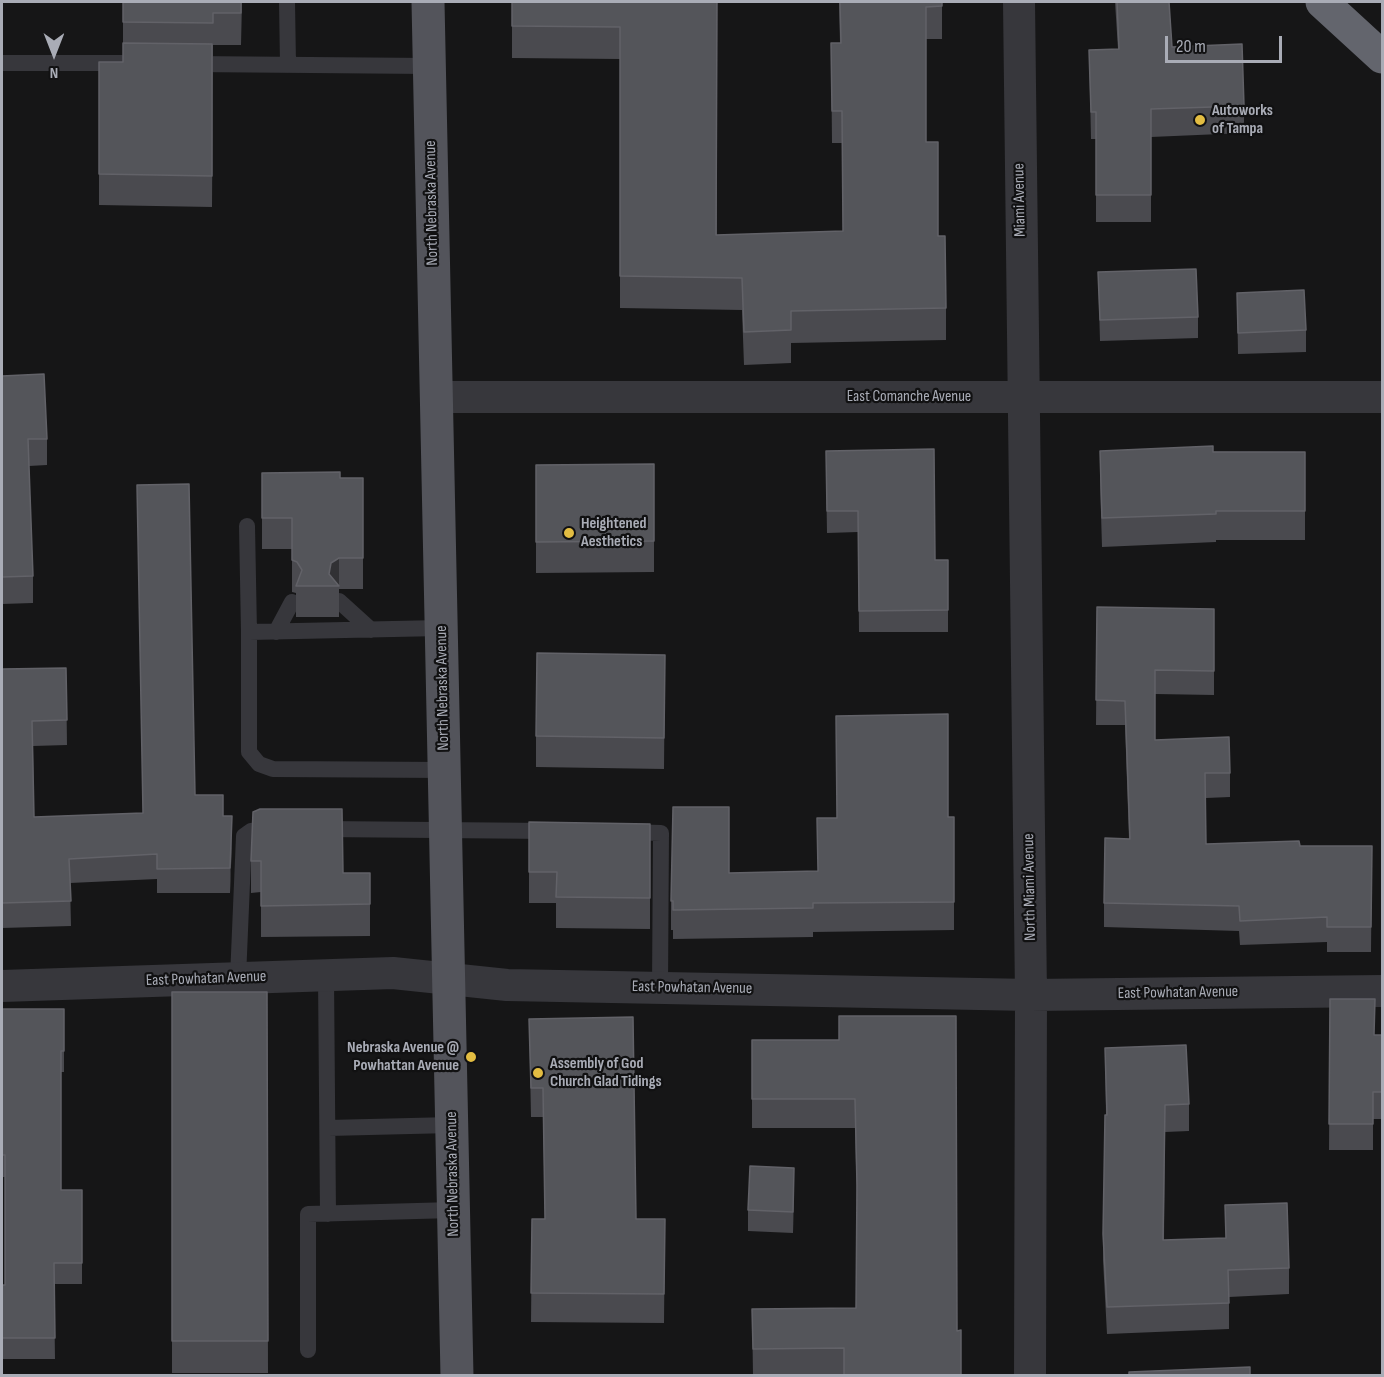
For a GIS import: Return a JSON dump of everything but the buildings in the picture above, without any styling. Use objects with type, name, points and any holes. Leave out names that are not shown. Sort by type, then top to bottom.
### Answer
[{"type":"highway","points":[[1322,2],[1383,57]]},
{"type":"main road","name":"North Nebraska Avenue","points":[[428,2],[457,1376]]},
{"type":"street","name":"Miami Avenue","points":[[1019,2],[1022,398]]},
{"type":"street","name":"East Comanche Avenue","points":[[436,397],[1383,397]]},
{"type":"street","name":"North Miami Avenue","points":[[1022,398],[1031,995],[1030,1376]]},
{"type":"street","name":"East Powhatan Avenue","points":[[2,986],[393,973],[507,985],[1031,995],[1383,991]]},
{"type":"lane","points":[[287,2],[288,64]]},
{"type":"lane","points":[[2,63],[133,63]]},
{"type":"lane","points":[[169,63],[429,66]]},
{"type":"lane","points":[[247,526],[249,752],[260,764],[273,769],[445,770]]},
{"type":"lane","points":[[339,601],[371,630]]},
{"type":"lane","points":[[276,632],[292,602]]},
{"type":"lane","points":[[249,632],[441,628]]},
{"type":"lane","points":[[238,978],[244,836],[262,828],[568,832]]},
{"type":"lane","points":[[615,832],[661,833],[660,987]]},
{"type":"lane","points":[[326,976],[328,1214]]},
{"type":"lane","points":[[328,1128],[452,1125]]},
{"type":"lane","points":[[308,1350],[308,1214],[453,1210]]},
{"type":"place","name":"Autoworks of Tampa","points":[[1200,120]]},
{"type":"place","name":"Heightened Aesthetics","points":[[569,533]]},
{"type":"place","name":"Nebraska Avenue @ Powhattan Avenue","points":[[471,1057]]},
{"type":"place","name":"Assembly of God Church Glad Tidings","points":[[538,1073]]}]
